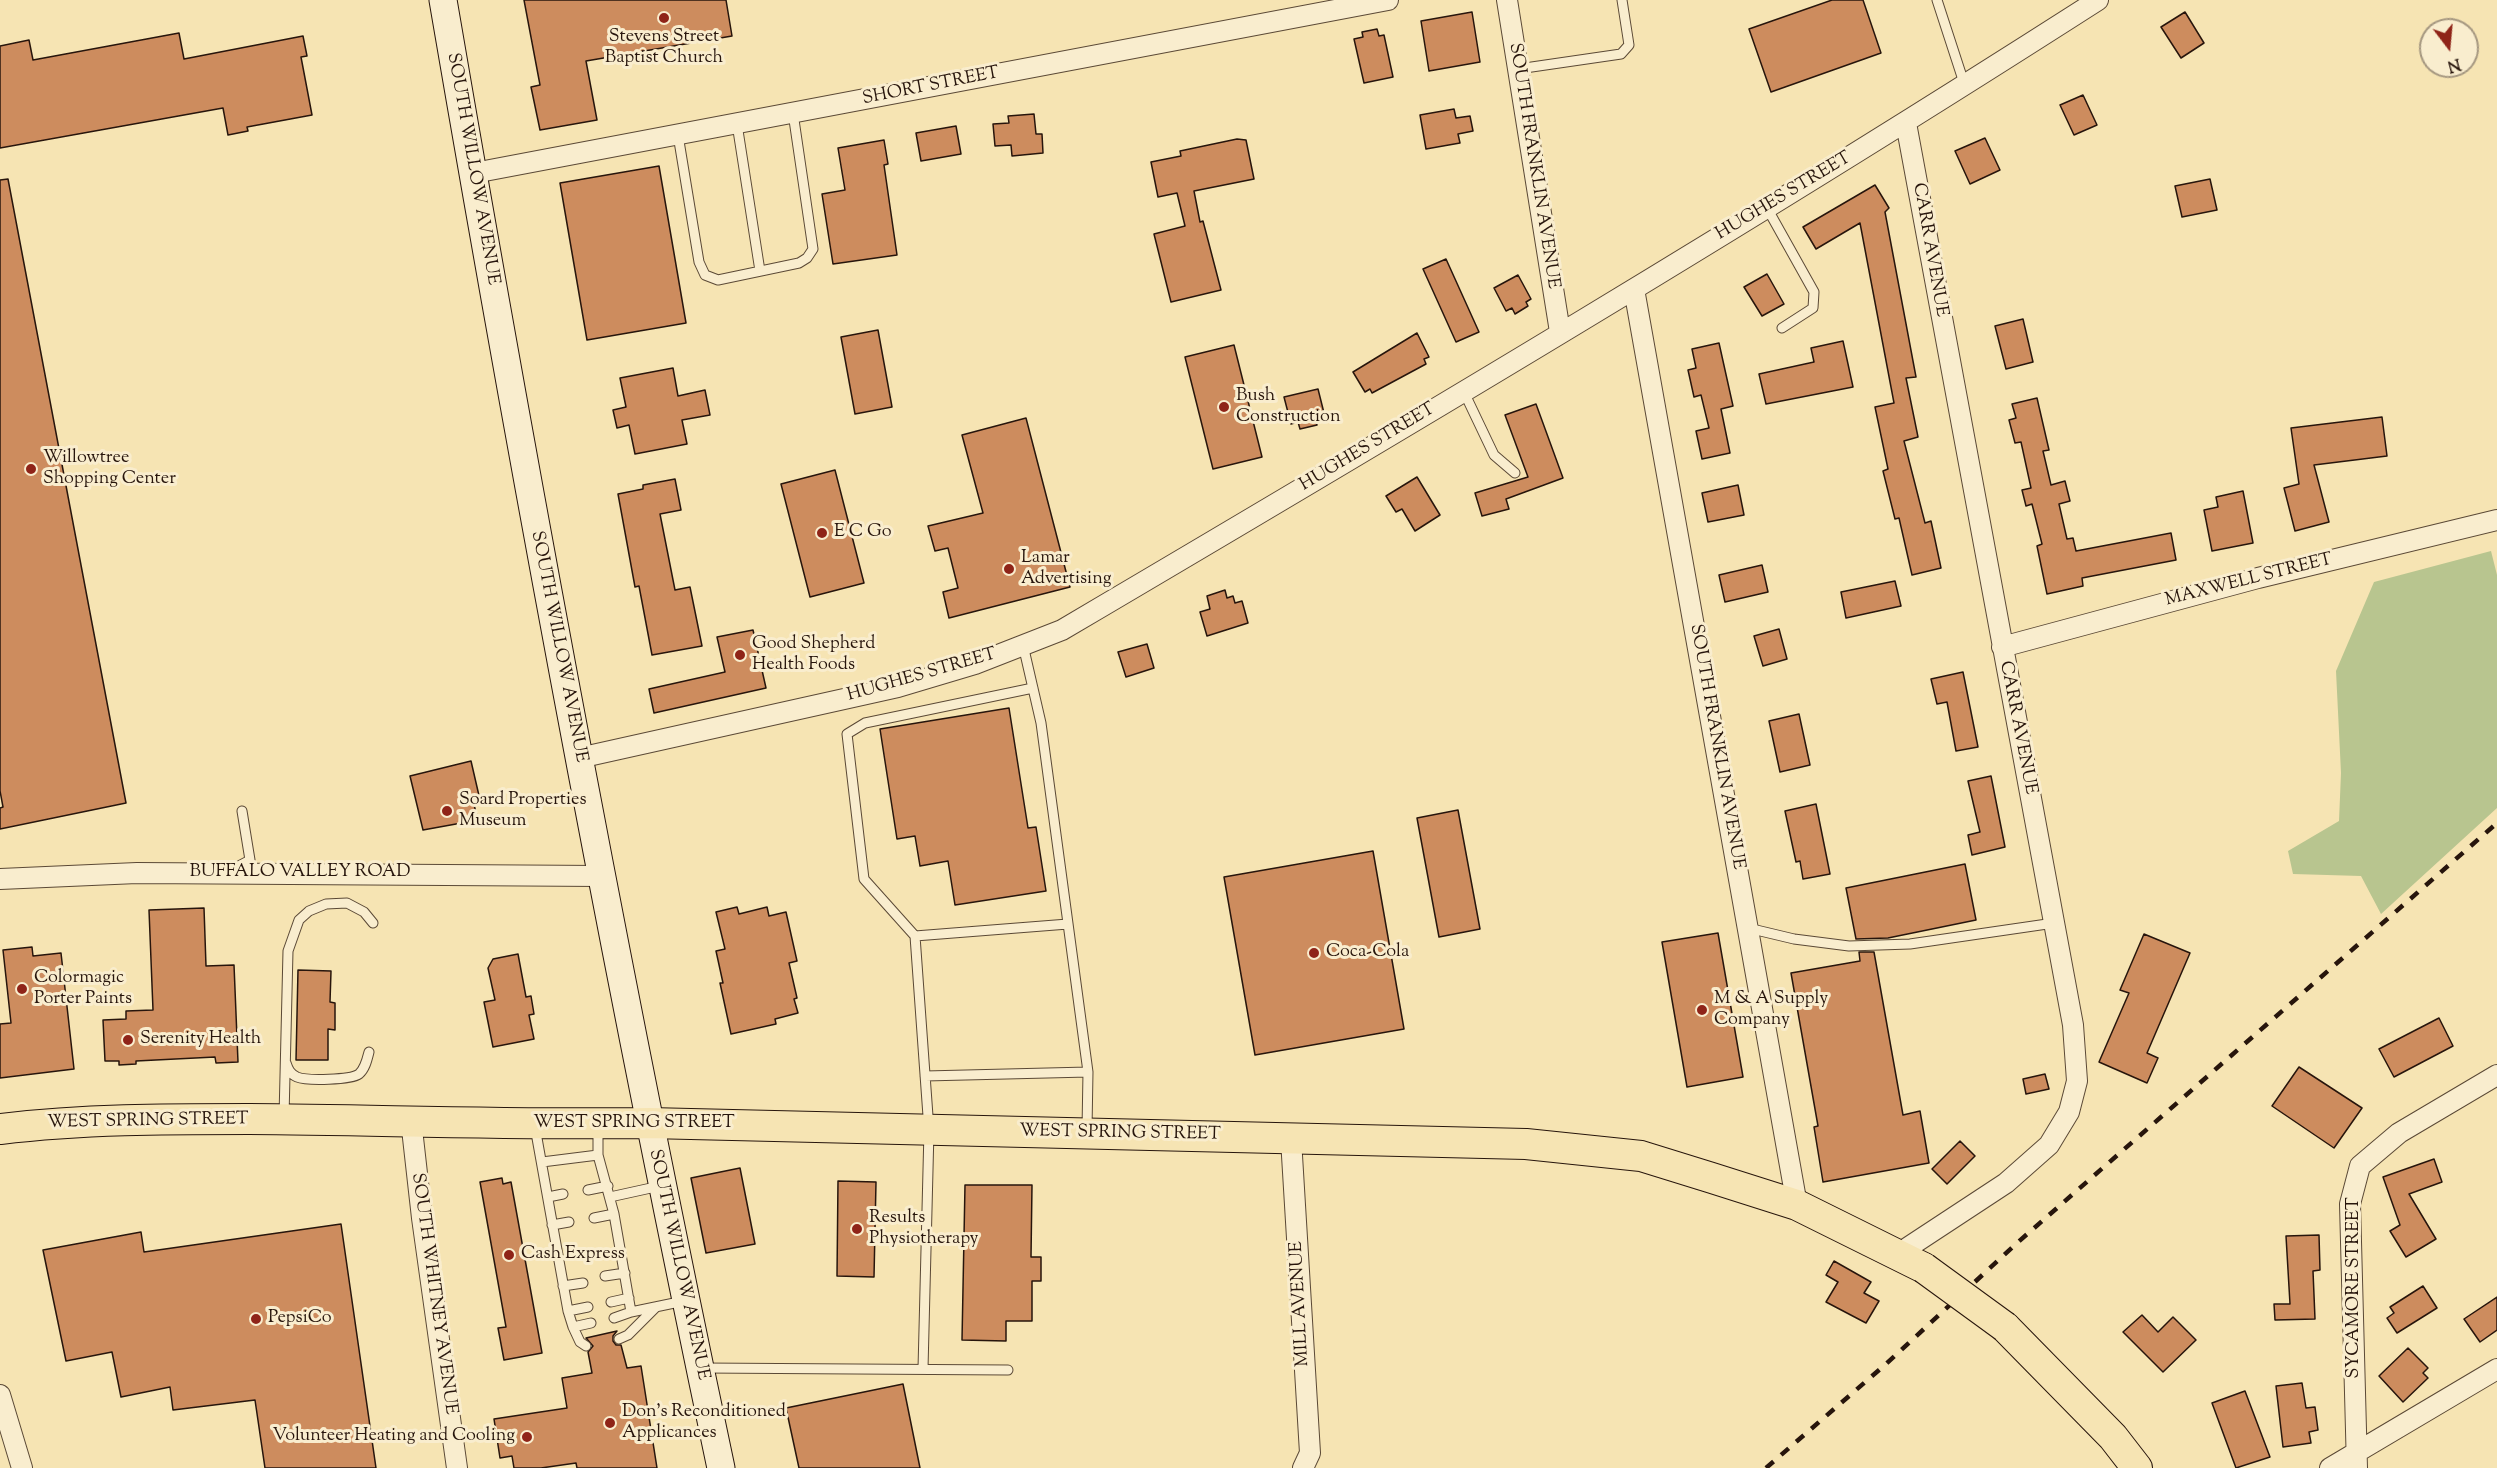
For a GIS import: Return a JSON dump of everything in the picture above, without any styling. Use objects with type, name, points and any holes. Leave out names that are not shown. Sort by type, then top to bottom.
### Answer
[{"type":"main road","name":"SOUTH WILLOW AVENUE","points":[[443,0],[600,876],[721,1468]]},
{"type":"main road","name":"WEST SPRING STREET","points":[[0,1129],[116,1120],[649,1123],[1526,1144],[1641,1156],[1797,1205],[1924,1268],[2004,1327],[2114,1437],[2137,1468]]},
{"type":"street","name":"SHORT STREET","points":[[474,173],[1388,0]]},
{"type":"street","name":"SOUTH FRANKLIN AVENUE","points":[[1507,0],[1560,332]]},
{"type":"street","name":"HUGHES STREET","points":[[579,758],[898,687],[975,664],[1062,630],[1634,289],[1906,123],[2098,0]]},
{"type":"street","name":"CARR AVENUE","points":[[1898,1254],[2006,1183],[2049,1145],[2069,1112],[2077,1081],[2073,1025],[1906,123]]},
{"type":"street","name":"SOUTH FRANKLIN AVENUE","points":[[1634,289],[1797,1205]]},
{"type":"street","name":"MAXWELL STREET","points":[[2002,647],[2258,578],[2497,520]]},
{"type":"street","name":"BUFFALO VALLEY ROAD","points":[[0,879],[122,873],[600,876]]},
{"type":"street","name":"SYCAMORE STREET","points":[[2357,1460],[2350,1204],[2360,1166],[2399,1133],[2497,1075]]},
{"type":"street","name":"SOUTH WHITNEY AVENUE","points":[[411,1120],[422,1218],[457,1468]]},
{"type":"street","name":"MILL AVENUE","points":[[1292,1139],[1310,1453],[1303,1468]]},
{"type":"street","points":[[2330,1468],[2357,1460],[2497,1369]]},
{"type":"street","points":[[0,1395],[22,1468]]},
{"type":"lane","points":[[1518,69],[1621,54],[1629,45],[1622,0]]},
{"type":"lane","points":[[1937,0],[1965,86]]},
{"type":"lane","points":[[678,135],[699,262],[705,275],[718,279],[760,271],[799,263],[807,258],[813,249],[793,113]]},
{"type":"lane","points":[[737,124],[760,271]]},
{"type":"lane","points":[[1767,208],[1814,292],[1812,308],[1782,328]]},
{"type":"lane","points":[[1463,390],[1494,455],[1515,473]]},
{"type":"lane","points":[[1023,645],[1041,723],[1088,1072],[1087,1134]]},
{"type":"lane","points":[[923,1369],[929,1130],[915,936],[864,879],[847,734],[864,723],[1033,688]]},
{"type":"lane","points":[[225,873],[250,860],[242,811]]},
{"type":"lane","points":[[284,1120],[288,951],[299,920],[309,911],[326,904],[347,903],[364,912],[373,923]]},
{"type":"lane","points":[[1748,928],[1794,939],[1849,946],[1910,944],[2054,923]]},
{"type":"lane","points":[[915,936],[1068,924]]},
{"type":"lane","points":[[285,1060],[290,1072],[298,1078],[344,1079],[358,1075],[366,1065],[369,1052]]},
{"type":"lane","points":[[925,1076],[1088,1072]]},
{"type":"lane","points":[[534,1124],[568,1311],[580,1342],[586,1346]]},
{"type":"lane","points":[[598,1124],[598,1155],[614,1214],[631,1312]]},
{"type":"lane","points":[[542,1162],[598,1155]]},
{"type":"lane","points":[[610,1197],[662,1185]]},
{"type":"lane","points":[[588,1190],[608,1186]]},
{"type":"lane","points":[[548,1197],[563,1194]]},
{"type":"lane","points":[[594,1218],[614,1214]]},
{"type":"lane","points":[[552,1225],[569,1222]]},
{"type":"lane","points":[[605,1276],[625,1274]]},
{"type":"lane","points":[[563,1286],[583,1283]]},
{"type":"lane","points":[[611,1302],[629,1298]]},
{"type":"lane","points":[[614,1318],[686,1300]]},
{"type":"lane","points":[[568,1311],[588,1307]]},
{"type":"lane","points":[[619,1339],[628,1335],[656,1307]]},
{"type":"lane","points":[[573,1328],[591,1323]]},
{"type":"lane","points":[[700,1368],[1008,1370]]},
{"type":"green space","points":[[2491,551],[2497,575],[2497,808],[2381,914],[2361,876],[2293,874],[2288,851],[2339,821],[2341,773],[2336,671],[2374,582]]},
{"type":"building","points":[[524,0],[726,0],[732,36],[586,61],[597,120],[540,130],[531,87],[540,85]]},
{"type":"building","points":[[1832,0],[1863,0],[1881,53],[1771,92],[1749,29]]},
{"type":"building","points":[[1472,12],[1480,62],[1429,71],[1421,21]]},
{"type":"building","points":[[2185,12],[2204,43],[2181,58],[2161,27]]},
{"type":"building","points":[[1377,29],[1379,36],[1384,35],[1393,77],[1364,83],[1354,39],[1363,37],[1362,32]]},
{"type":"building","points":[[179,33],[184,59],[303,36],[307,56],[301,57],[312,115],[247,127],[248,131],[228,135],[223,108],[0,148],[0,46],[29,40],[33,60]]},
{"type":"building","points":[[2083,95],[2097,125],[2074,135],[2060,105]]},
{"type":"building","points":[[1454,109],[1456,118],[1470,116],[1473,131],[1458,134],[1460,143],[1426,149],[1420,115]]},
{"type":"building","points":[[1034,114],[1036,134],[1042,134],[1043,153],[1012,156],[1011,145],[995,146],[993,124],[1009,123],[1008,116]]},
{"type":"building","points":[[956,126],[961,154],[921,161],[916,133]]},
{"type":"building","points":[[1985,138],[2000,170],[1970,184],[1955,151]]},
{"type":"building","points":[[1237,139],[1246,140],[1254,179],[1194,191],[1200,222],[1203,221],[1221,290],[1171,302],[1154,234],[1185,226],[1177,193],[1158,197],[1151,162],[1181,156],[1180,151]]},
{"type":"building","points":[[884,140],[888,164],[884,165],[897,255],[833,264],[822,194],[845,190],[838,148]]},
{"type":"building","points":[[659,166],[686,323],[587,340],[560,183]]},
{"type":"building","name":"Willowtree Shopping Center","points":[[8,179],[126,803],[0,829],[0,808],[3,807],[0,791],[0,180]]},
{"type":"building","points":[[2210,179],[2217,210],[2182,217],[2175,186]]},
{"type":"building","points":[[1875,185],[1889,208],[1885,212],[1916,377],[1906,378],[1918,437],[1904,441],[1925,523],[1931,521],[1941,568],[1912,575],[1899,518],[1895,519],[1883,471],[1888,469],[1875,407],[1894,403],[1860,223],[1816,249],[1803,227]]},
{"type":"building","points":[[1446,259],[1479,332],[1456,342],[1423,269]]},
{"type":"building","points":[[1767,274],[1784,304],[1762,316],[1744,287]]},
{"type":"building","points":[[1518,275],[1531,299],[1526,302],[1528,306],[1515,314],[1512,308],[1506,311],[1494,288]]},
{"type":"building","points":[[2023,319],[2033,362],[2006,369],[1995,326]]},
{"type":"building","points":[[878,330],[892,407],[855,414],[841,337]]},
{"type":"building","points":[[1417,333],[1429,357],[1424,359],[1426,364],[1372,393],[1370,389],[1365,392],[1353,372]]},
{"type":"building","points":[[1843,341],[1853,387],[1766,404],[1759,374],[1814,362],[1811,348]]},
{"type":"building","points":[[1719,343],[1733,406],[1721,409],[1730,453],[1702,459],[1696,431],[1709,428],[1701,395],[1694,397],[1688,370],[1696,368],[1692,349]]},
{"type":"building","name":"Bush Construction","points":[[1234,345],[1262,457],[1213,469],[1185,357]]},
{"type":"building","points":[[673,368],[678,396],[705,390],[710,415],[682,420],[687,444],[635,454],[629,425],[617,428],[613,410],[626,407],[620,378]]},
{"type":"building","points":[[1318,389],[1325,417],[1315,419],[1317,425],[1300,429],[1298,422],[1291,424],[1284,397]]},
{"type":"building","points":[[2037,398],[2049,450],[2043,451],[2051,485],[2065,481],[2070,501],[2059,504],[2067,539],[2073,538],[2076,551],[2171,533],[2176,560],[2082,578],[2083,586],[2047,594],[2037,546],[2042,544],[2032,504],[2026,506],[2022,490],[2031,488],[2021,442],[2015,443],[2009,420],[2016,418],[2012,404]]},
{"type":"building","points":[[1536,404],[1563,478],[1506,499],[1509,509],[1482,516],[1475,493],[1528,477],[1505,415]]},
{"type":"building","points":[[2382,417],[2387,456],[2314,465],[2329,522],[2295,531],[2284,488],[2299,484],[2291,428]]},
{"type":"building","name":"Lamar Advertising","points":[[1026,418],[1070,587],[949,618],[943,592],[958,588],[948,548],[935,551],[928,526],[983,513],[962,435]]},
{"type":"building","name":"E C Go","points":[[835,470],[864,583],[810,597],[781,484]]},
{"type":"building","points":[[1417,477],[1440,515],[1415,531],[1402,509],[1396,512],[1386,496]]},
{"type":"building","points":[[675,479],[681,510],[660,514],[675,590],[690,587],[702,646],[652,655],[639,586],[635,587],[618,494],[643,489],[643,485]]},
{"type":"building","points":[[1738,485],[1744,515],[1708,522],[1702,493]]},
{"type":"building","points":[[2243,491],[2253,543],[2212,551],[2204,510],[2218,507],[2216,497]]},
{"type":"building","points":[[1762,565],[1768,592],[1725,602],[1719,575]]},
{"type":"building","points":[[1895,581],[1901,606],[1846,618],[1841,592]]},
{"type":"building","points":[[1225,590],[1227,598],[1233,596],[1235,603],[1242,601],[1248,623],[1207,636],[1200,612],[1210,609],[1207,596]]},
{"type":"building","points":[[1779,629],[1787,659],[1763,666],[1754,636]]},
{"type":"building","name":"Good Shepherd Health Foods","points":[[753,630],[766,688],[654,713],[649,689],[725,672],[717,637]]},
{"type":"building","points":[[1147,644],[1154,668],[1126,677],[1118,652]]},
{"type":"building","points":[[1963,672],[1978,747],[1956,751],[1947,702],[1937,704],[1931,679]]},
{"type":"building","points":[[1009,708],[1028,828],[1036,827],[1046,891],[955,905],[948,861],[920,866],[915,836],[897,839],[880,729]]},
{"type":"building","points":[[1799,714],[1810,765],[1780,772],[1769,721]]},
{"type":"building","name":"Soard Properties Museum","points":[[471,761],[480,800],[473,801],[478,820],[423,830],[410,776]]},
{"type":"building","points":[[1991,776],[2005,847],[1972,855],[1968,835],[1980,832],[1968,781]]},
{"type":"building","points":[[1816,804],[1830,874],[1803,879],[1800,861],[1796,862],[1785,811]]},
{"type":"building","points":[[1458,810],[1480,929],[1439,937],[1417,818]]},
{"type":"building","name":"Coca-Cola","points":[[1373,851],[1404,1029],[1255,1055],[1224,877]]},
{"type":"building","points":[[1965,864],[1976,920],[1888,938],[1856,939],[1846,888]]},
{"type":"building","points":[[737,907],[739,914],[767,907],[769,916],[786,912],[797,961],[789,963],[798,1013],[775,1019],[776,1024],[731,1034],[716,951],[725,949],[716,912]]},
{"type":"building","points":[[204,908],[206,966],[234,965],[238,1062],[216,1063],[215,1057],[136,1061],[136,1064],[119,1065],[119,1061],[105,1061],[103,1020],[126,1019],[126,1011],[153,1010],[149,910]]},
{"type":"building","name":"M & A Supply Company","points":[[1718,933],[1743,1077],[1687,1087],[1662,942]]},
{"type":"building","points":[[2144,934],[2190,953],[2147,1053],[2158,1058],[2147,1083],[2099,1062],[2129,993],[2120,990]]},
{"type":"building","points":[[32,947],[33,956],[61,953],[74,1069],[0,1078],[0,1024],[11,1023],[3,950]]},
{"type":"building","points":[[1859,952],[1874,952],[1903,1115],[1920,1111],[1929,1163],[1823,1182],[1814,1127],[1818,1126],[1791,973],[1860,961]]},
{"type":"building","points":[[518,954],[526,997],[531,996],[534,1014],[529,1015],[534,1039],[493,1047],[484,1002],[495,1000],[488,968],[493,959]]},
{"type":"building","points":[[298,970],[331,971],[330,1002],[335,1003],[335,1030],[328,1029],[328,1060],[296,1060]]},
{"type":"building","points":[[2439,1018],[2453,1046],[2394,1077],[2379,1049]]},
{"type":"building","points":[[2299,1067],[2362,1108],[2334,1148],[2272,1106]]},
{"type":"building","points":[[2045,1074],[2049,1089],[2026,1094],[2023,1079]]},
{"type":"building","points":[[1960,1141],[1975,1156],[1947,1184],[1932,1169]]},
{"type":"building","points":[[2434,1159],[2442,1182],[2409,1194],[2436,1239],[2406,1257],[2390,1231],[2400,1225],[2383,1177]]},
{"type":"building","points":[[740,1168],[755,1244],[706,1253],[691,1178]]},
{"type":"building","name":"Cash Express","points":[[502,1178],[503,1184],[511,1182],[542,1353],[504,1360],[498,1328],[506,1327],[480,1182]]},
{"type":"building","name":"Results Physiotherapy","points":[[838,1181],[876,1182],[874,1277],[837,1276]]},
{"type":"building","points":[[965,1185],[1032,1185],[1031,1257],[1041,1257],[1041,1281],[1032,1281],[1032,1321],[1006,1321],[1006,1341],[962,1340]]},
{"type":"building","name":"PepsiCo","points":[[341,1224],[376,1468],[265,1468],[255,1400],[173,1410],[170,1387],[121,1397],[112,1352],[66,1361],[43,1250],[141,1232],[144,1252]]},
{"type":"building","points":[[2319,1235],[2320,1270],[2313,1271],[2315,1319],[2275,1320],[2274,1304],[2290,1304],[2286,1236]]},
{"type":"building","points":[[1834,1261],[1871,1282],[1864,1293],[1879,1301],[1866,1323],[1826,1302],[1838,1282],[1826,1275]]},
{"type":"building","points":[[2423,1286],[2437,1308],[2397,1333],[2387,1318],[2394,1313],[2390,1307]]},
{"type":"building","points":[[2497,1297],[2497,1330],[2480,1342],[2464,1319]]},
{"type":"building","points":[[2142,1315],[2158,1332],[2173,1317],[2196,1340],[2163,1372],[2123,1332]]},
{"type":"building","name":"Don's Reconditioned Applicances","points":[[617,1331],[613,1336],[613,1341],[616,1345],[621,1345],[627,1368],[641,1366],[657,1468],[577,1468],[576,1463],[541,1468],[514,1468],[512,1456],[500,1458],[494,1419],[567,1408],[562,1378],[592,1373],[588,1352],[593,1346],[586,1338]]},
{"type":"building","points":[[2408,1348],[2428,1368],[2423,1373],[2428,1378],[2403,1402],[2379,1376]]},
{"type":"building","points":[[2302,1383],[2306,1408],[2315,1407],[2318,1430],[2309,1432],[2311,1443],[2283,1447],[2276,1386]]},
{"type":"building","points":[[903,1384],[920,1468],[799,1468],[786,1408]]},
{"type":"building","points":[[2245,1391],[2270,1457],[2236,1468],[2212,1403]]},
{"type":"railway","points":[[1766,1468],[1886,1364],[2017,1243],[2497,823]]},
{"type":"place","name":"Stevens Street Baptist Church","points":[[664,18]]},
{"type":"place","name":"Bush Construction","points":[[1224,407]]},
{"type":"place","name":"Willowtree Shopping Center","points":[[31,469]]},
{"type":"place","name":"E C Go","points":[[822,533]]},
{"type":"place","name":"Lamar Advertising","points":[[1009,569]]},
{"type":"place","name":"Good Shepherd Health Foods","points":[[740,655]]},
{"type":"place","name":"Soard Properties Museum","points":[[447,811]]},
{"type":"place","name":"Coca-Cola","points":[[1314,953]]},
{"type":"place","name":"Colormagic Porter Paints","points":[[22,989]]},
{"type":"place","name":"M & A Supply Company","points":[[1702,1010]]},
{"type":"place","name":"Serenity Health","points":[[128,1040]]},
{"type":"place","name":"Results Physiotherapy","points":[[857,1229]]},
{"type":"place","name":"Cash Express","points":[[509,1255]]},
{"type":"place","name":"PepsiCo","points":[[256,1319]]},
{"type":"place","name":"Don's Reconditioned Applicances","points":[[610,1423]]},
{"type":"place","name":"Volunteer Heating and Cooling","points":[[527,1437]]}]
